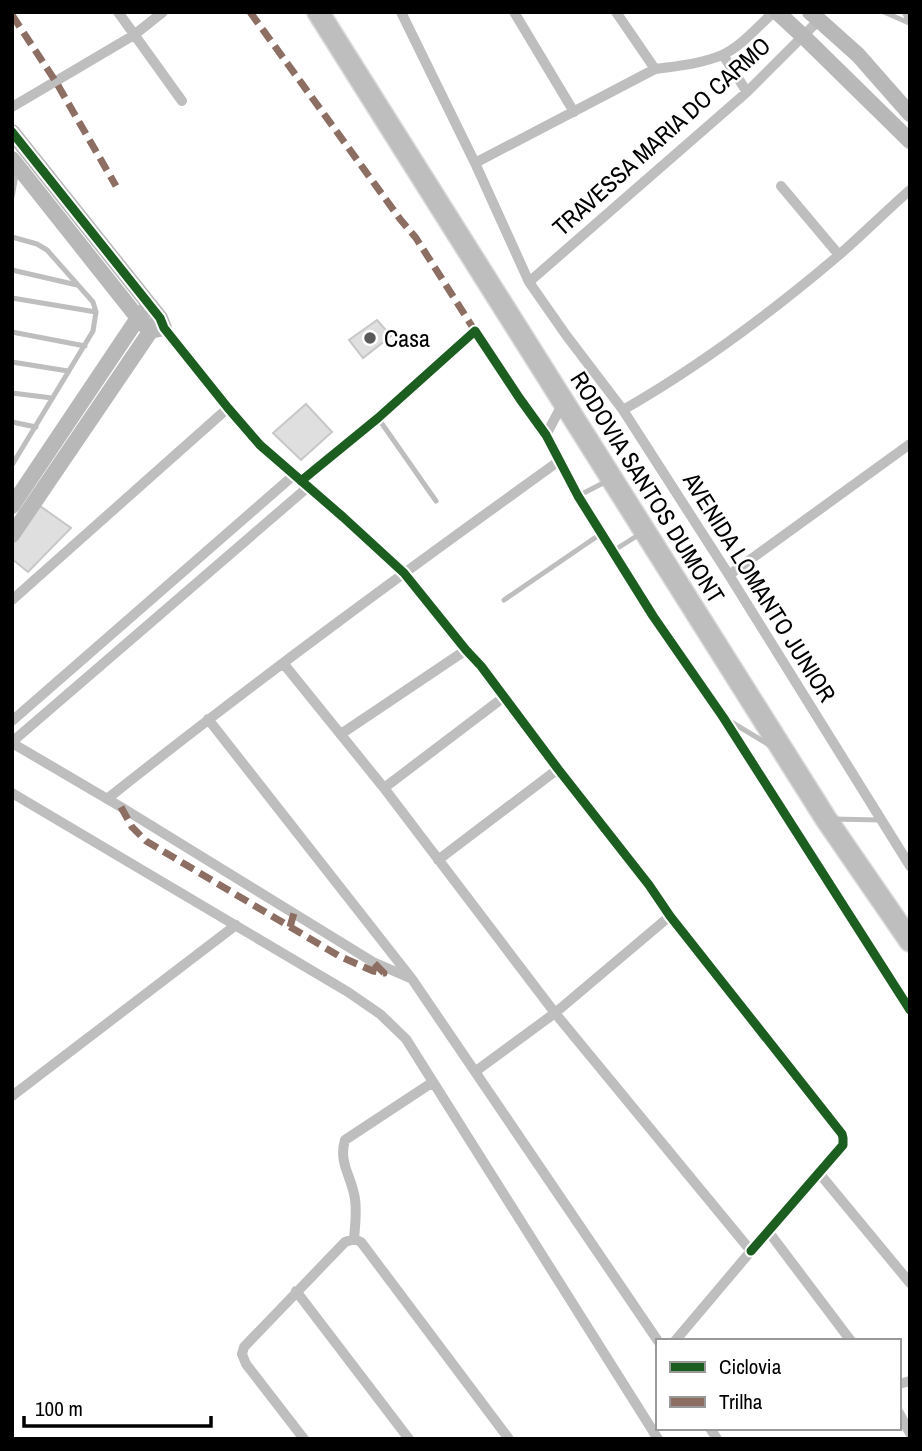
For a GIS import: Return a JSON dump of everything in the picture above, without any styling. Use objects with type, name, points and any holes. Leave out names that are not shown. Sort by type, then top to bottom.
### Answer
[{"type":"highway","name":"RODOVIA SANTOS DUMONT","points":[[304,12],[345,58]]},
{"type":"highway","name":"RODOVIA SANTOS DUMONT","points":[[318,12],[826,819],[909,935]]},
{"type":"street","points":[[118,12],[182,101]]},
{"type":"street","points":[[12,107],[134,36],[163,12]]},
{"type":"street","points":[[514,12],[574,112]]},
{"type":"street","points":[[616,12],[655,69]]},
{"type":"street","points":[[475,163],[655,69],[686,65],[723,55],[776,12],[910,141]]},
{"type":"street","name":"AVENIDA LOMANTO JUNIOR","points":[[404,13],[529,282],[623,410],[910,866]]},
{"type":"street","points":[[814,16],[858,55],[910,114]]},
{"type":"street","name":"TRAVESSA MARIA DO CARMO","points":[[529,282],[747,92],[803,36],[814,16]]},
{"type":"street","points":[[723,55],[747,92]]},
{"type":"street","points":[[857,90],[875,75]]},
{"type":"street","points":[[12,132],[152,320]]},
{"type":"street","points":[[27,151],[14,162],[260,445],[404,573],[481,666],[670,916],[842,1134],[843,1145],[677,1339]]},
{"type":"street","points":[[781,186],[839,255]]},
{"type":"street","points":[[623,410],[655,392],[747,328],[839,255],[910,190]]},
{"type":"street","points":[[12,506],[152,320]]},
{"type":"street","points":[[12,536],[152,320]]},
{"type":"street","points":[[12,721],[378,418],[475,331],[546,435],[578,496],[653,616],[723,717],[910,1010]]},
{"type":"street","points":[[546,435],[564,403]]},
{"type":"street","points":[[12,600],[228,408]]},
{"type":"street","points":[[729,575],[910,443]]},
{"type":"street","points":[[107,799],[208,719],[559,461]]},
{"type":"street","points":[[301,481],[12,743],[373,962],[412,979]]},
{"type":"street","points":[[341,734],[466,650]]},
{"type":"street","points":[[283,663],[384,788],[555,1013],[751,1251]]},
{"type":"street","points":[[384,788],[504,697]]},
{"type":"street","points":[[208,719],[412,979],[657,1339]]},
{"type":"street","points":[[438,860],[558,769]]},
{"type":"street","points":[[12,793],[348,992],[380,1014],[406,1039],[659,1439]]},
{"type":"street","points":[[476,1071],[555,1013],[670,916]]},
{"type":"street","points":[[12,1096],[236,925]]},
{"type":"street","points":[[354,1239],[357,1213],[355,1196],[343,1161],[345,1140],[432,1083]]},
{"type":"street","points":[[819,1173],[910,1283]]},
{"type":"street","points":[[768,1231],[849,1339]]},
{"type":"street","points":[[304,1439],[246,1364],[244,1347],[345,1242],[354,1239],[361,1242],[509,1439]]},
{"type":"street","points":[[296,1291],[409,1439]]},
{"type":"street","points":[[901,1417],[910,1433]]},
{"type":"lane","points":[[884,12],[909,23]]},
{"type":"lane","points":[[904,12],[909,23]]},
{"type":"lane","points":[[12,197],[14,162]]},
{"type":"lane","points":[[12,237],[37,244],[47,250],[93,302],[96,312],[93,331],[85,346],[36,427],[15,453],[12,465]]},
{"type":"lane","points":[[12,270],[79,285]]},
{"type":"lane","points":[[12,298],[96,312]]},
{"type":"lane","points":[[12,332],[85,346]]},
{"type":"lane","points":[[12,362],[68,371]]},
{"type":"lane","points":[[12,393],[52,398]]},
{"type":"lane","points":[[378,418],[436,501]]},
{"type":"lane","points":[[12,422],[36,427]]},
{"type":"lane","points":[[578,496],[611,479]]},
{"type":"lane","points":[[613,551],[644,531]]},
{"type":"lane","points":[[504,600],[602,533]]},
{"type":"lane","points":[[723,717],[787,756]]},
{"type":"lane","points":[[826,819],[881,820]]},
{"type":"building","name":"Casa","points":[[377,320],[391,336],[363,358],[349,340]]},
{"type":"building","points":[[306,404],[332,432],[301,460],[273,433]]},
{"type":"building","points":[[40,506],[71,528],[28,572],[12,559],[12,544]]},
{"type":"marked path","points":[[250,12],[416,238],[475,331]]},
{"type":"marked path","points":[[12,15],[56,82],[116,186]]},
{"type":"marked path","points":[[121,807],[132,827],[146,841],[339,956],[384,973],[373,962]]},
{"type":"marked path","points":[[290,927],[294,913]]},
{"type":"cycle path","points":[[12,132],[160,318],[164,328],[260,445],[404,573],[481,666],[670,916],[842,1134],[843,1145],[751,1251]]},
{"type":"cycle path","points":[[301,481],[378,418],[475,331],[546,435],[578,496],[653,616],[723,717],[910,1010]]},
{"type":"place","name":"Casa","points":[[370,338]]}]
